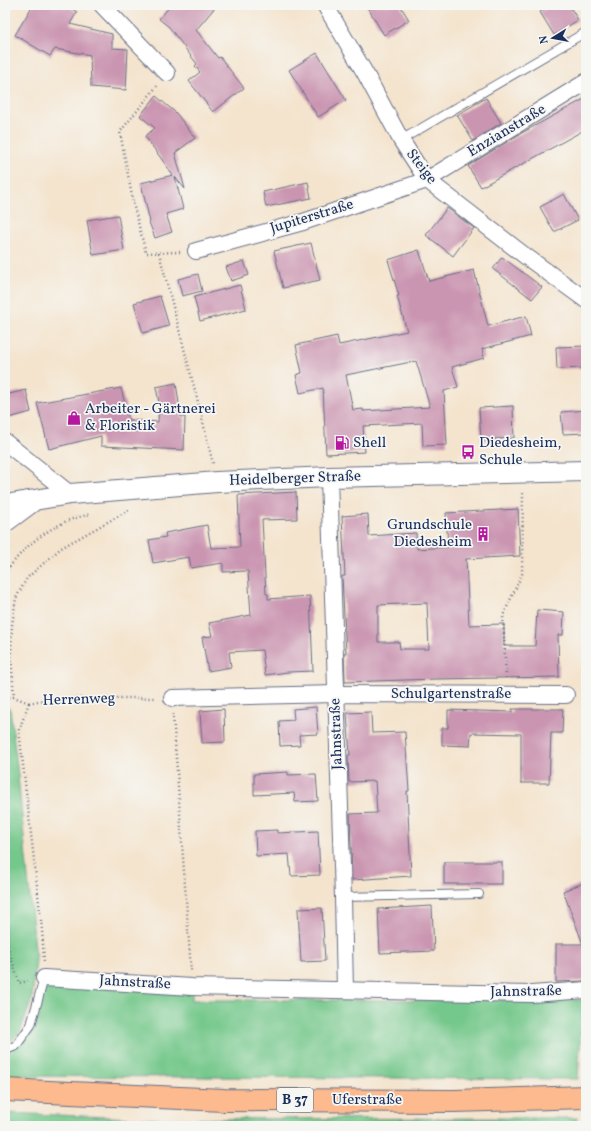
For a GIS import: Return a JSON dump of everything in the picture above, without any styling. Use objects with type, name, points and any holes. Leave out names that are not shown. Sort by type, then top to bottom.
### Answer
[{"type":"main road","name":"Uferstraße","points":[[5,1090],[232,1100],[454,1101],[586,1097]]},
{"type":"street","points":[[102,5],[167,73]]},
{"type":"street","name":"Steige","points":[[325,5],[365,73],[401,140],[427,180],[524,255],[586,300]]},
{"type":"street","name":"Enzianstraße","points":[[427,180],[586,82]]},
{"type":"street","name":"Jupiterstraße","points":[[196,251],[303,222],[427,180]]},
{"type":"street","points":[[5,442],[70,494]]},
{"type":"street","name":"Heidelberger Straße","points":[[5,505],[70,494],[217,482],[586,471]]},
{"type":"street","name":"Jahnstraße","points":[[329,478],[345,990]]},
{"type":"street","points":[[5,522],[35,500]]},
{"type":"street","points":[[172,698],[336,694]]},
{"type":"street","name":"Schulgartenstraße","points":[[336,694],[566,695]]},
{"type":"street","name":"Jahnstraße","points":[[44,978],[192,987],[532,994],[586,990]]},
{"type":"lane","points":[[401,140],[586,32]]},
{"type":"lane","points":[[343,897],[479,894]]},
{"type":"lane","points":[[5,1050],[16,1046],[32,1025],[44,978]]},
{"type":"path","points":[[167,73],[120,132],[134,207],[146,254],[196,251]]},
{"type":"path","points":[[160,253],[217,482]]},
{"type":"path","points":[[506,695],[503,616],[522,574],[523,473]]},
{"type":"path","points":[[14,697],[12,625],[16,598],[27,578],[61,548],[133,507]]},
{"type":"path","points":[[5,574],[14,559],[33,541],[66,521],[95,512]]},
{"type":"path","points":[[5,697],[14,697],[29,703]]},
{"type":"path","name":"Herrenweg","points":[[44,978],[42,929],[19,730],[29,703],[52,698],[172,698]]},
{"type":"path","points":[[172,698],[192,987]]},
{"type":"path","points":[[5,938],[19,983],[44,978]]},
{"type":"green space","points":[[5,705],[10,709],[17,766],[36,959],[32,999],[20,1032],[8,1045],[5,1046]]},
{"type":"green space","points":[[44,978],[192,987],[192,1000],[583,1000],[578,1079],[5,1076],[5,1050],[16,1046],[31,1025]]},
{"type":"green space","points":[[5,1113],[160,1119],[577,1118],[576,1126],[5,1126]]},
{"type":"building","points":[[33,5],[66,5],[77,12],[70,24],[112,34],[112,48],[128,49],[126,90],[91,87],[90,55],[55,49],[50,56],[15,35]]},
{"type":"building","points":[[171,5],[217,5],[196,30],[218,58],[220,57],[244,88],[213,112],[189,81],[200,72],[195,66],[197,64],[169,27],[159,19]]},
{"type":"building","points":[[366,5],[400,5],[409,20],[384,35]]},
{"type":"building","points":[[552,5],[569,5],[578,20],[554,35],[540,12]]},
{"type":"building","points":[[317,53],[346,100],[318,117],[289,70]]},
{"type":"building","points":[[156,96],[176,113],[195,138],[175,153],[185,189],[175,177],[183,209],[166,214],[172,232],[155,238],[149,222],[141,183],[173,175],[145,136],[155,128],[140,116]]},
{"type":"building","points":[[486,98],[501,123],[473,141],[457,115]]},
{"type":"building","points":[[586,98],[586,129],[481,187],[468,166],[518,135]]},
{"type":"building","points":[[308,182],[311,198],[266,207],[263,192]]},
{"type":"building","points":[[564,194],[578,220],[554,232],[540,207]]},
{"type":"building","points":[[447,208],[474,228],[453,256],[426,235]]},
{"type":"building","points":[[118,215],[124,250],[93,255],[87,220]]},
{"type":"building","points":[[311,243],[320,280],[283,288],[274,251]]},
{"type":"building","points":[[419,250],[429,281],[474,270],[488,326],[526,316],[531,336],[482,349],[484,358],[452,367],[458,387],[444,391],[447,445],[423,446],[422,423],[363,426],[365,452],[326,454],[323,388],[300,393],[296,375],[302,373],[296,345],[337,336],[339,345],[407,331],[397,296],[399,296],[388,260]],"holes":[[[416,361],[430,407],[363,411],[363,409],[353,410],[346,375]]]},
{"type":"building","points":[[502,257],[542,287],[532,299],[493,269]]},
{"type":"building","points":[[244,261],[249,275],[231,281],[226,267]]},
{"type":"building","points":[[198,274],[202,291],[182,296],[178,279]]},
{"type":"building","points":[[240,285],[246,309],[200,321],[194,297]]},
{"type":"building","points":[[160,296],[169,326],[143,333],[134,303]]},
{"type":"building","points":[[586,346],[586,368],[557,369],[556,347]]},
{"type":"building","points":[[176,383],[181,417],[185,417],[184,450],[101,446],[101,436],[49,449],[37,403],[121,388],[129,420],[158,422],[159,403],[156,387]]},
{"type":"building","points":[[26,390],[31,412],[5,419],[5,395]]},
{"type":"building","points":[[513,406],[514,438],[481,440],[479,408]]},
{"type":"building","points":[[586,410],[586,433],[563,434],[561,412]]},
{"type":"building","points":[[296,492],[297,519],[262,520],[266,594],[268,594],[268,599],[310,596],[313,671],[265,675],[262,650],[229,652],[231,667],[208,671],[202,637],[212,636],[209,623],[251,615],[248,571],[223,572],[223,563],[191,568],[189,557],[153,563],[149,540],[166,537],[165,533],[207,525],[211,548],[240,547],[238,495]]},
{"type":"building","points":[[518,509],[520,556],[466,559],[469,625],[504,624],[504,646],[535,646],[537,610],[564,612],[563,635],[558,635],[559,677],[345,682],[344,653],[346,653],[342,576],[345,576],[342,516],[368,514],[369,536],[416,533],[417,549],[448,547],[446,513]],"holes":[[[427,603],[429,649],[400,649],[399,642],[378,642],[378,605]]]},
{"type":"building","points":[[316,707],[318,734],[299,735],[300,745],[280,746],[279,721],[294,720],[293,709]]},
{"type":"building","points":[[224,709],[225,742],[202,743],[200,711]]},
{"type":"building","points":[[512,709],[563,709],[562,733],[551,733],[549,783],[521,783],[521,734],[471,733],[470,746],[442,745],[442,728],[448,728],[448,710],[512,712]]},
{"type":"building","points":[[371,712],[372,733],[405,732],[409,791],[407,791],[411,876],[352,880],[350,814],[377,813],[375,781],[349,782],[348,755],[350,755],[347,713]]},
{"type":"building","points":[[288,772],[288,775],[316,774],[318,801],[295,802],[294,793],[254,795],[254,774]]},
{"type":"building","points":[[277,830],[277,833],[318,831],[320,875],[291,876],[289,854],[256,856],[255,831]]},
{"type":"building","points":[[444,862],[502,862],[502,884],[444,884]]},
{"type":"building","points":[[586,882],[586,981],[556,982],[556,944],[583,944],[563,891]]},
{"type":"building","points":[[432,906],[434,951],[380,953],[378,909]]},
{"type":"building","points":[[322,908],[325,961],[301,962],[298,909]]},
{"type":"place","name":"Arbeiter - Gärtnerei & Floristik","points":[[74,418]]},
{"type":"place","name":"Shell","points":[[342,443]]},
{"type":"place","name":"Diedesheim, Schule","points":[[468,452]]},
{"type":"place","name":"Grundschule Diedesheim","points":[[483,534]]}]
